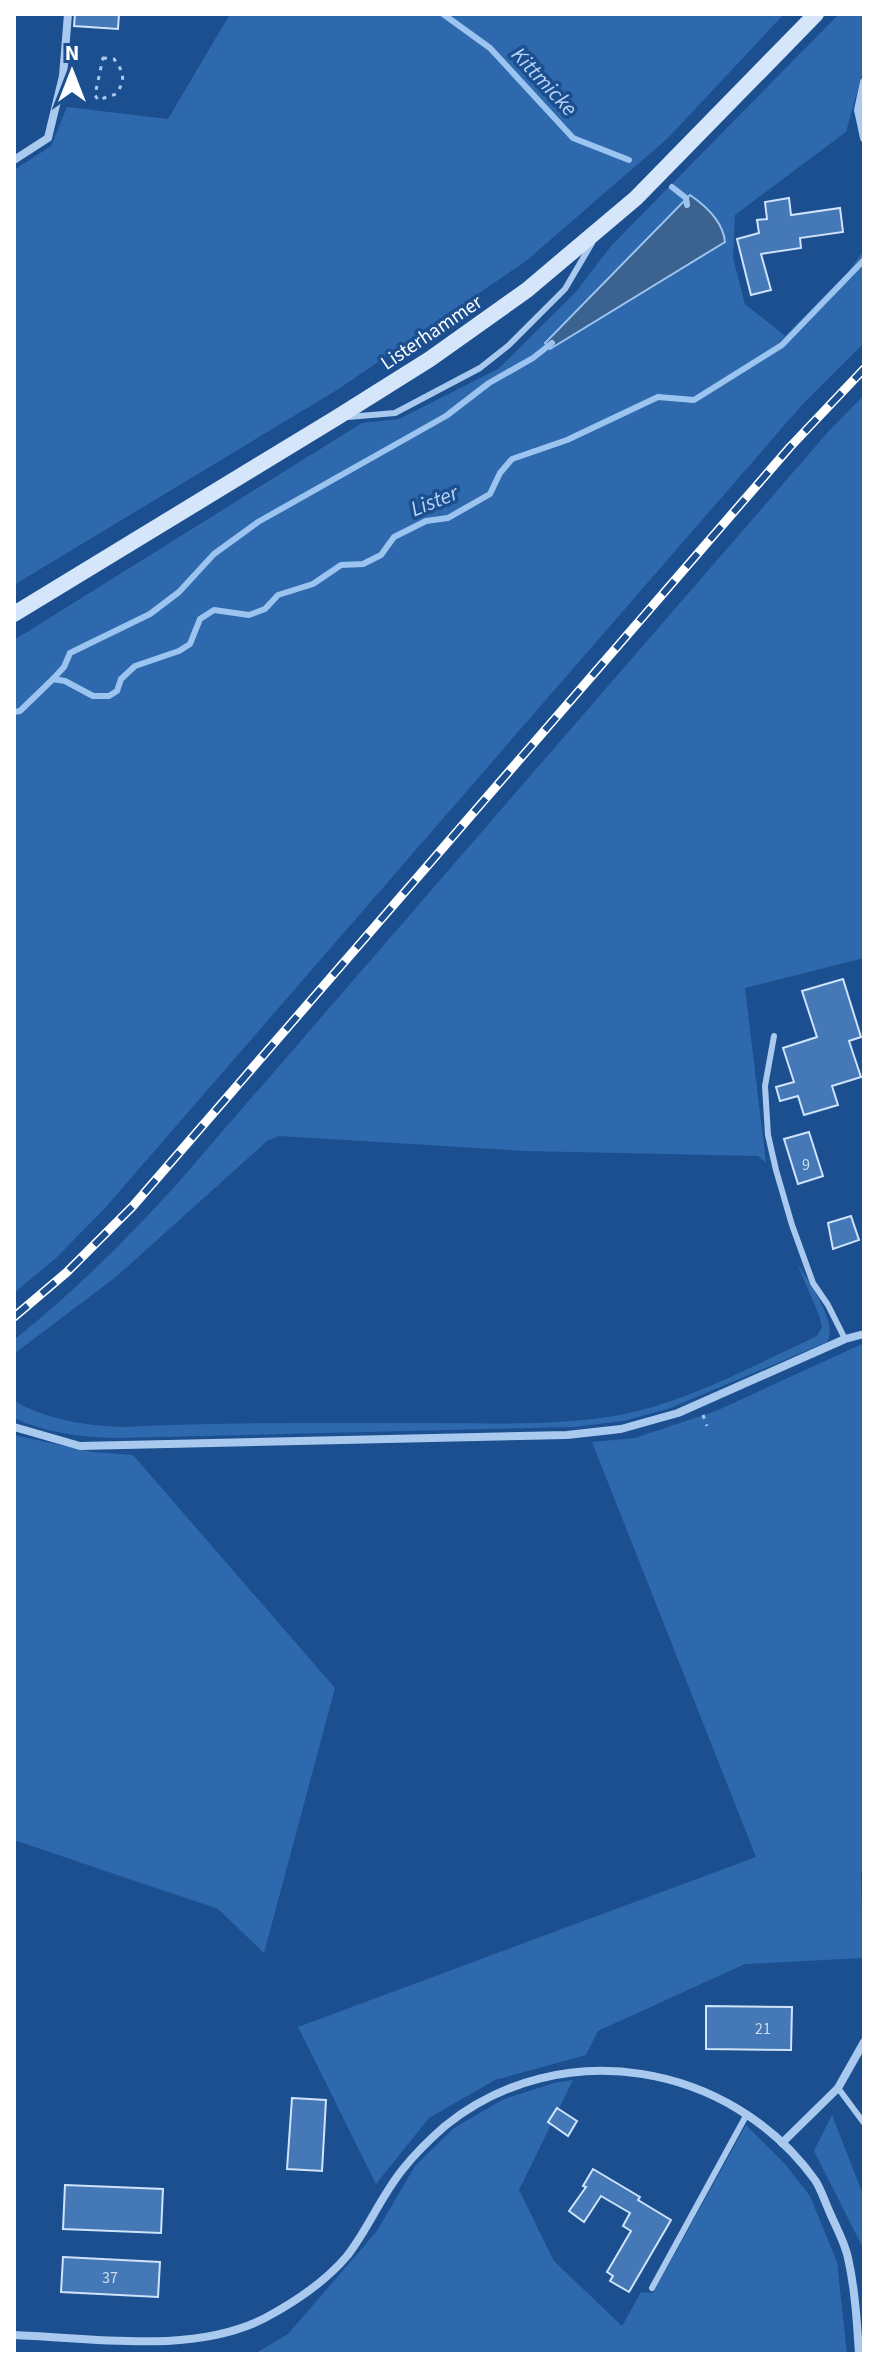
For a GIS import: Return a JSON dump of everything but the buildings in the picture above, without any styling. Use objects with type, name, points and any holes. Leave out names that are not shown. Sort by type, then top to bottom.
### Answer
[{"type":"main road","name":"Listerhammer","points":[[14,614],[430,359],[527,290],[636,198],[816,14]]},
{"type":"street","points":[[14,160],[48,138],[63,76],[68,14]]},
{"type":"street","points":[[864,82],[858,110],[864,138]]},
{"type":"street","points":[[14,1427],[80,1446],[567,1435],[621,1429],[678,1413],[845,1339],[864,1334]]},
{"type":"street","points":[[782,2143],[838,2088],[864,2042]]},
{"type":"street","points":[[14,2335],[156,2341],[196,2338],[262,2320],[292,2303],[345,2257],[401,2171],[446,2126],[476,2105],[507,2089],[540,2078],[584,2072],[641,2073],[675,2080],[747,2114],[782,2143],[816,2182],[848,2255],[859,2354]]},
{"type":"lane","points":[[336,418],[395,413],[480,368],[509,345],[565,289],[600,229]]},
{"type":"lane","points":[[774,1036],[765,1086],[768,1135],[776,1170],[813,1283],[845,1339]]},
{"type":"lane","points":[[838,2088],[864,2123]]},
{"type":"lane","points":[[652,2288],[747,2114]]},
{"type":"path","points":[[103,58],[114,59],[122,69],[124,78],[116,94],[98,100],[95,95],[103,58]]},
{"type":"shaded area","points":[[230,14],[784,14],[668,138],[526,261],[337,390],[14,585],[14,170],[51,146],[67,107],[168,119]]},
{"type":"shaded area","points":[[839,14],[864,14],[864,67],[846,132],[735,215],[733,258],[745,304],[785,336],[849,271],[864,250],[864,343],[801,406],[105,1208],[57,1257],[14,1293],[14,640],[362,423],[399,419],[498,369],[575,293],[611,246]]},
{"type":"shaded area","points":[[690,195],[708,209],[717,221],[725,242],[550,349],[545,343]]},
{"type":"shaded area","points":[[864,395],[864,958],[745,988],[766,1163],[758,1156],[525,1151],[279,1136],[267,1141],[117,1276],[14,1354],[14,1340],[98,1266],[176,1185],[828,432]]},
{"type":"shaded area","points":[[797,1263],[826,1313],[830,1334],[827,1342],[668,1409],[623,1421],[574,1427],[116,1438],[64,1433],[14,1418],[14,1401],[66,1420],[122,1427],[277,1423],[523,1423],[614,1416],[667,1403],[817,1336],[822,1327],[820,1318]]},
{"type":"shaded area","points":[[864,1343],[863,1958],[745,1964],[598,2031],[586,2055],[495,2080],[429,2118],[376,2184],[298,2027],[756,1857],[592,1442],[635,1438],[716,1411]]},
{"type":"shaded area","points":[[14,1435],[93,1452],[133,1455],[335,1688],[264,1953],[218,1909],[14,1840]]},
{"type":"shaded area","points":[[573,2080],[519,2190],[554,2261],[622,2326],[641,2292],[653,2293],[746,2125],[785,2164],[810,2196],[837,2262],[847,2354],[256,2353],[288,2334],[377,2231],[415,2166],[454,2128],[504,2099]]},
{"type":"shaded area","points":[[832,2115],[864,2197],[864,2250],[814,2151]]},
{"type":"waterway","name":"Kittmicke","points":[[443,14],[490,48],[573,138],[629,160]]},
{"type":"waterway","name":"Kittmicke","points":[[672,187],[686,198],[687,205]]},
{"type":"waterway","name":"Lister","points":[[14,712],[20,711],[53,679],[65,681],[93,696],[109,696],[117,691],[121,679],[135,666],[179,651],[190,644],[200,619],[214,610],[249,615],[265,609],[278,595],[313,584],[341,565],[363,564],[381,555],[394,537],[426,521],[448,518],[490,494],[500,473],[512,459],[567,440],[658,397],[694,400],[782,345],[864,260]]},
{"type":"waterway","points":[[53,679],[64,667],[70,653],[150,614],[179,592],[214,554],[258,522],[446,416],[489,383],[533,358],[552,343]]},
{"type":"railway","points":[[14,1317],[67,1272],[133,1206],[790,447],[864,369]]}]
